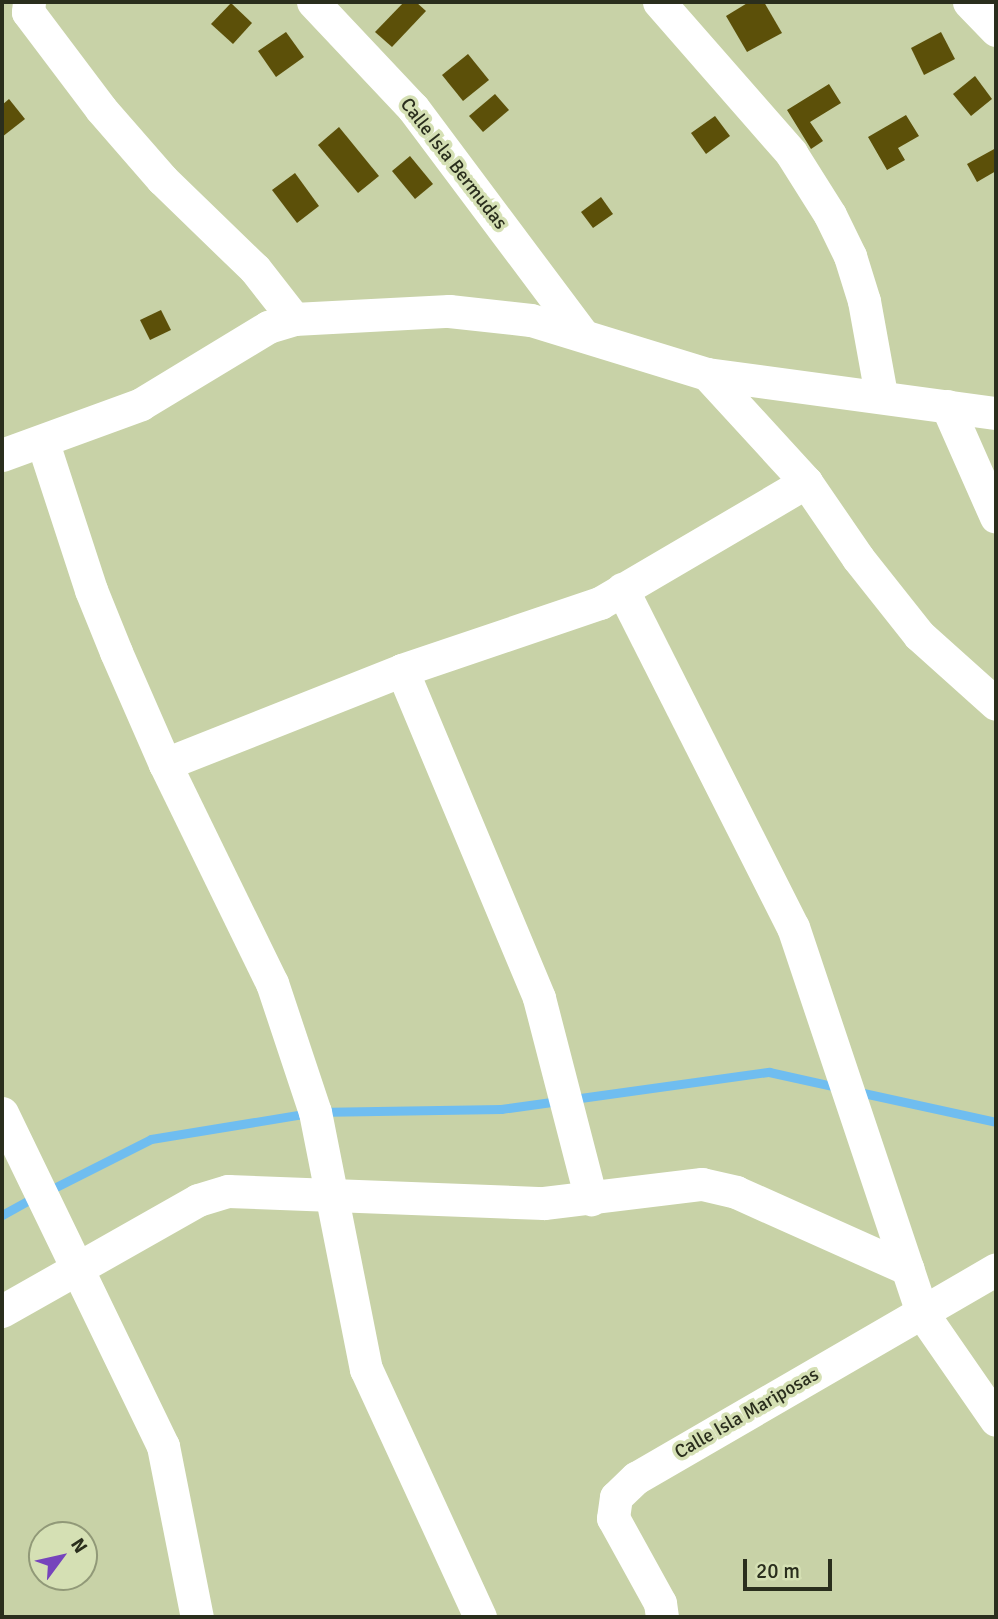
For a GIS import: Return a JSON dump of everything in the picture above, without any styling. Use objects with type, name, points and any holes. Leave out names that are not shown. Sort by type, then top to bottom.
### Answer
[{"type":"street","points":[[29,2],[28,12],[101,109],[162,179],[255,269],[295,319]]},
{"type":"street","name":"Calle Isla Bermudas","points":[[313,2],[413,108],[583,335]]},
{"type":"street","points":[[659,2],[791,153],[830,215],[864,301],[881,395]]},
{"type":"street","points":[[969,2],[996,30]]},
{"type":"street","points":[[2,455],[43,443],[141,404],[268,327],[295,319],[449,311],[531,320],[707,374],[881,395],[996,414]]},
{"type":"street","points":[[707,374],[806,482],[858,558],[919,635],[996,704]]},
{"type":"street","points":[[947,407],[996,517]]},
{"type":"street","points":[[43,443],[91,590],[165,764],[272,983],[311,1099],[334,1193],[366,1368],[480,1617]]},
{"type":"street","points":[[165,764],[402,670],[600,603],[806,482]]},
{"type":"street","points":[[622,589],[793,927],[922,1313],[996,1420]]},
{"type":"street","points":[[402,670],[539,998],[591,1199]]},
{"type":"street","points":[[2,1113],[163,1446],[197,1617]]},
{"type":"street","points":[[2,1311],[198,1200],[228,1191],[544,1203],[702,1184],[736,1192],[908,1269]]},
{"type":"street","name":"Calle Isla Mariposas","points":[[662,1617],[660,1603],[613,1518],[616,1497],[636,1478],[996,1269]]},
{"type":"building","points":[[404,2],[416,2],[426,11],[392,47],[375,32]]},
{"type":"building","points":[[749,2],[764,2],[782,33],[747,52],[726,16]]},
{"type":"building","points":[[231,3],[252,23],[233,44],[211,24]]},
{"type":"building","points":[[286,32],[304,57],[276,77],[258,51]]},
{"type":"building","points":[[941,32],[955,59],[924,75],[911,48]]},
{"type":"building","points":[[468,54],[489,80],[463,101],[442,75]]},
{"type":"building","points":[[975,76],[992,99],[971,116],[953,94]]},
{"type":"building","points":[[829,84],[841,103],[810,122],[823,141],[811,149],[787,110]]},
{"type":"building","points":[[495,94],[509,110],[483,132],[469,116]]},
{"type":"building","points":[[9,99],[25,119],[2,137],[2,105]]},
{"type":"building","points":[[906,115],[919,136],[898,148],[905,160],[887,170],[868,137]]},
{"type":"building","points":[[715,116],[730,136],[706,154],[691,133]]},
{"type":"building","points":[[339,127],[379,176],[358,193],[318,145]]},
{"type":"building","points":[[996,148],[996,171],[977,182],[967,164]]},
{"type":"building","points":[[410,156],[433,184],[415,199],[392,171]]},
{"type":"building","points":[[295,173],[319,206],[297,223],[272,190]]},
{"type":"building","points":[[601,197],[613,214],[593,228],[581,212]]},
{"type":"building","points":[[161,310],[171,330],[150,340],[140,320]]},
{"type":"waterway","points":[[48,1191],[151,1139],[315,1112],[501,1109],[769,1072],[837,1087]]},
{"type":"waterway","points":[[854,1091],[996,1122]]},
{"type":"waterway","points":[[2,1215],[35,1197]]}]
